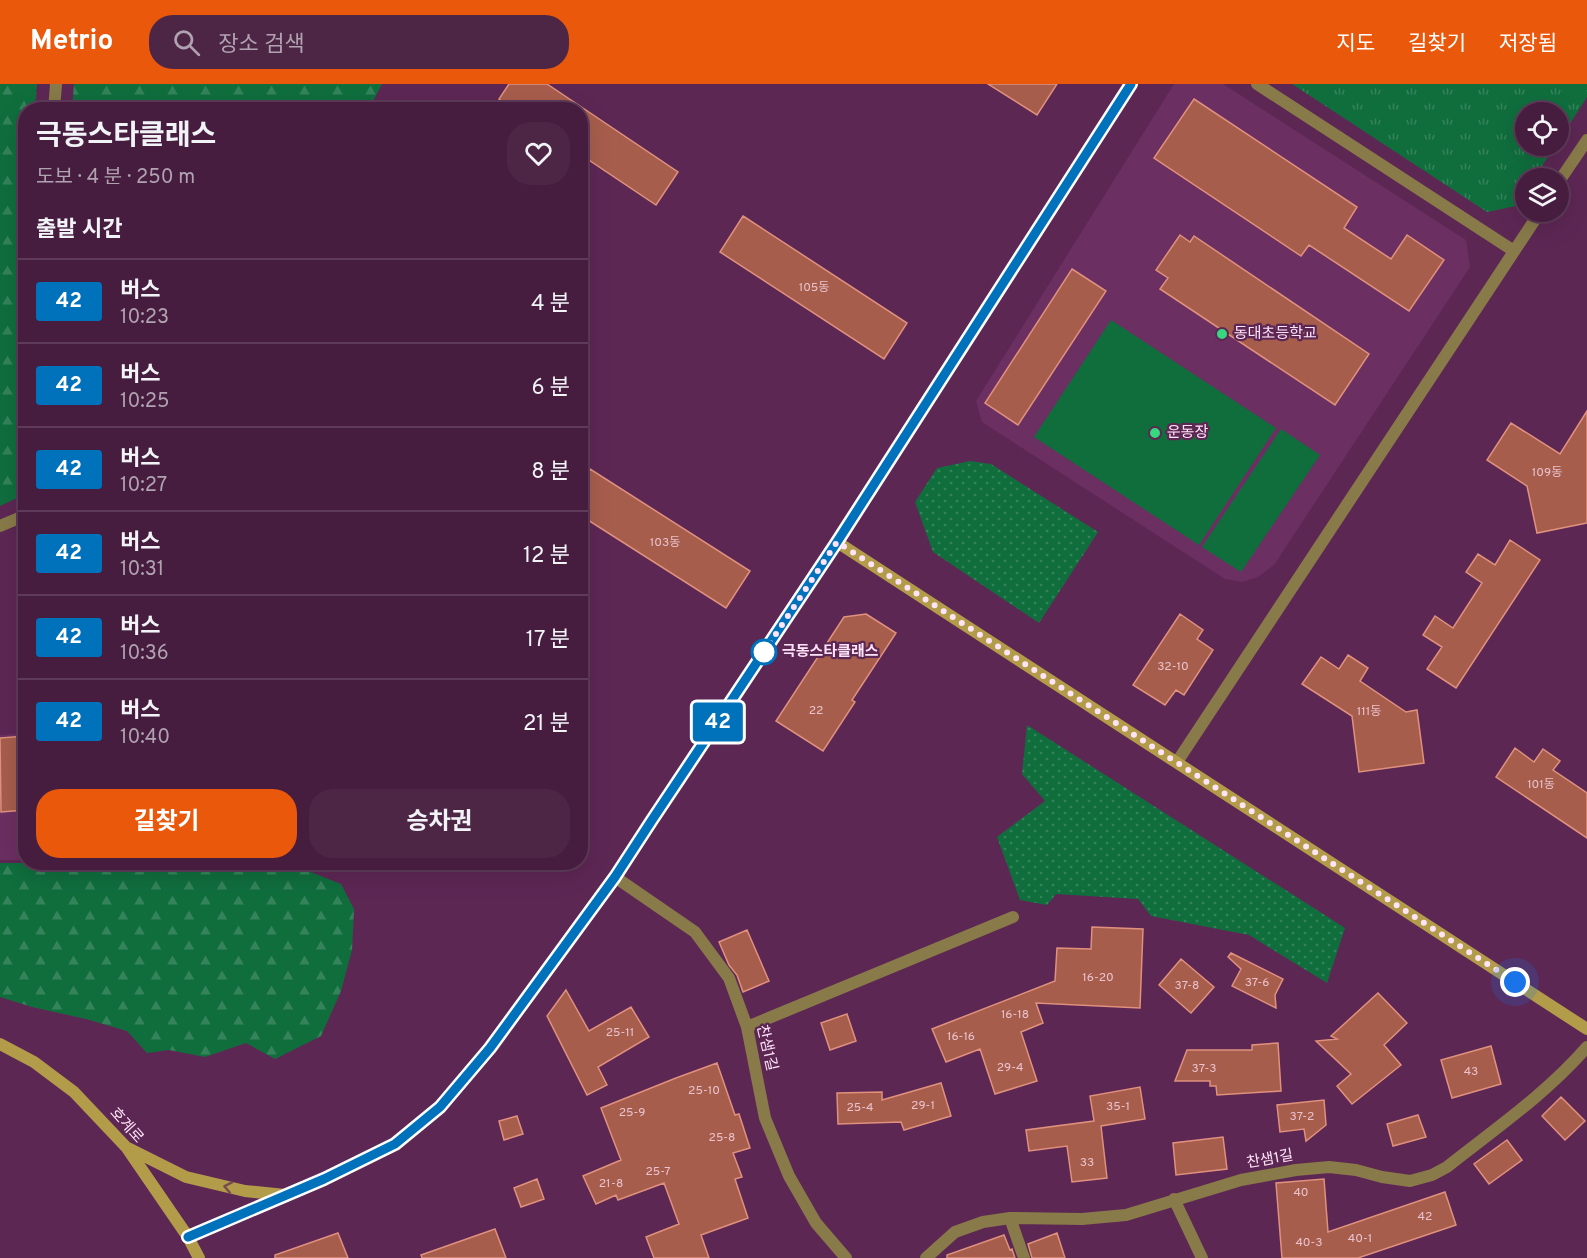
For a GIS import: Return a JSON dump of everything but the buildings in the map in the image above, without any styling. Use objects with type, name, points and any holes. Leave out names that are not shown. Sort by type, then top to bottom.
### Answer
[{"type":"street","points":[[55,102],[56,84]]},
{"type":"street","points":[[188,1237],[324,1179],[395,1144],[440,1107],[490,1048],[615,877],[837,542],[1131,84]]},
{"type":"street","points":[[1257,84],[1514,251]]},
{"type":"street","points":[[1568,168],[1587,140]]},
{"type":"street","points":[[1177,762],[1533,222]]},
{"type":"street","points":[[0,526],[18,518]]},
{"type":"street","points":[[837,542],[1587,1029]]},
{"type":"street","name":"찬샘1길","points":[[615,877],[695,933],[729,978],[747,1027],[765,1118],[789,1176],[816,1222],[846,1258]]},
{"type":"street","points":[[747,1027],[1013,917]]},
{"type":"street","name":"호계로","points":[[0,1044],[34,1062],[74,1092],[127,1148],[188,1237],[199,1258]]},
{"type":"street","name":"찬샘1길","points":[[926,1258],[955,1232],[983,1222],[1010,1218],[1082,1219],[1126,1215],[1241,1180],[1296,1170],[1329,1167],[1410,1181],[1432,1174],[1447,1167],[1542,1093],[1587,1047]]},
{"type":"street","points":[[127,1148],[186,1177],[245,1191],[286,1195]]},
{"type":"street","points":[[1174,1199],[1202,1258]]},
{"type":"street","points":[[1010,1218],[1024,1258]]},
{"type":"shaded area","name":"동대초등학교","points":[[1174,84],[1223,84],[1466,240],[1470,267],[1274,565],[1258,577],[1242,582],[1225,579],[982,422],[976,401]]},
{"type":"shaded area","points":[[18,734],[18,860],[0,860],[0,735]]},
{"type":"green space","points":[[0,84],[37,84],[36,102],[18,102],[18,497],[0,506]]},
{"type":"green space","points":[[74,84],[382,84],[373,102],[73,102]]},
{"type":"green space","points":[[1292,84],[1587,84],[1587,97],[1569,125],[1569,102],[1515,102],[1515,156],[1548,156],[1541,168],[1515,168],[1515,206],[1487,212]]},
{"type":"green space","name":"운동장","points":[[1111,320],[1276,428],[1199,545],[1034,437]]},
{"type":"green space","points":[[1281,429],[1320,455],[1241,572],[1202,547]]},
{"type":"green space","points":[[970,461],[991,464],[1098,532],[1039,623],[933,552],[915,502],[937,468]]},
{"type":"green space","points":[[1027,725],[1345,928],[1327,983],[1249,935],[1151,916],[1138,899],[1056,894],[1047,905],[1020,900],[997,837],[1045,801],[1022,774]]},
{"type":"green space","points":[[0,863],[18,863],[18,870],[306,870],[341,884],[354,909],[352,950],[341,991],[321,1036],[275,1059],[246,1043],[205,1057],[169,1050],[147,1053],[127,1031],[0,997]]},
{"type":"bus line","name":"42","points":[[188,1237],[324,1179],[395,1144],[440,1107],[490,1048],[615,877],[837,542],[1131,84]]},
{"type":"place","name":"동대초등학교","points":[[1222,334]]},
{"type":"place","name":"운동장","points":[[1155,433]]},
{"type":"place","name":"극동스타클래스","points":[[764,652]]},
{"type":"route","points":[[764,652],[837,542],[1515,982]]}]
